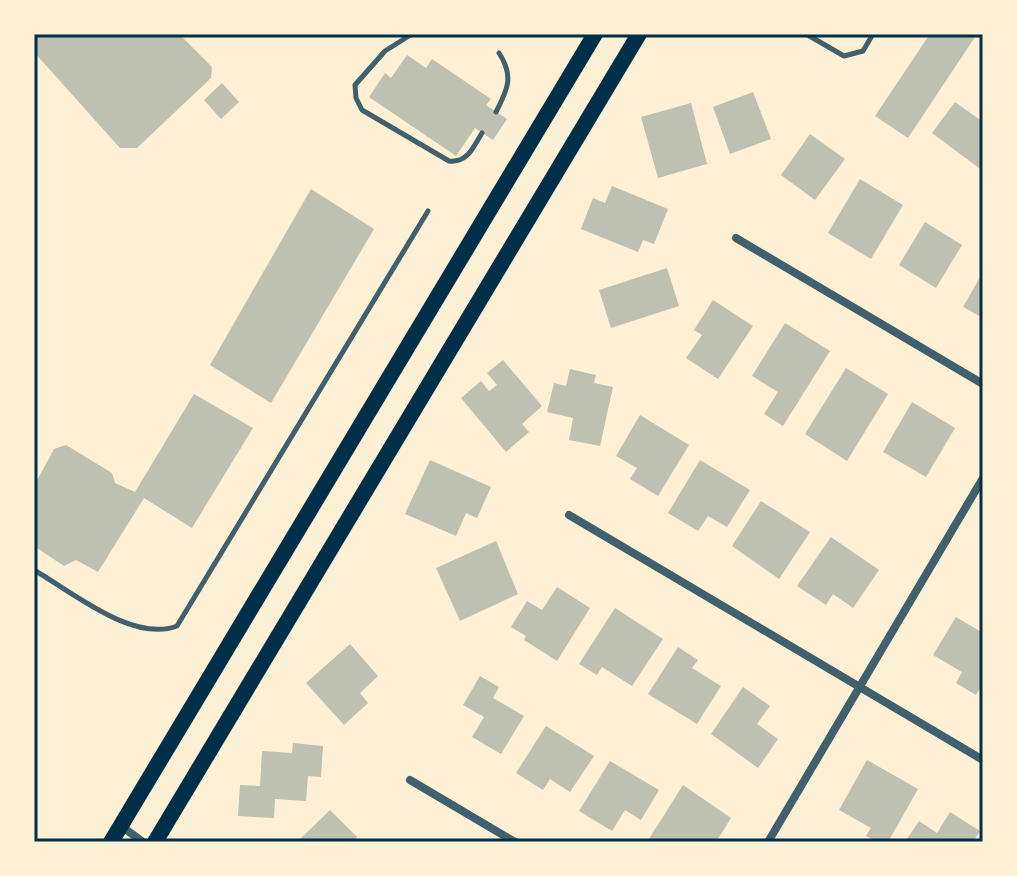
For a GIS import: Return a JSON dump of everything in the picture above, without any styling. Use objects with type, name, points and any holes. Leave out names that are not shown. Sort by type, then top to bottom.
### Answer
[{"type":"main road","points":[[111,842],[595,34]]},
{"type":"main road","points":[[155,842],[639,34]]},
{"type":"street","points":[[736,238],[983,384]]},
{"type":"street","points":[[768,842],[983,478]]},
{"type":"street","points":[[569,515],[983,760]]},
{"type":"street","points":[[410,780],[515,842]]},
{"type":"street","points":[[121,826],[143,842]]},
{"type":"lane","points":[[412,34],[385,51],[355,85],[356,98],[362,110],[449,161],[467,157],[482,133]]},
{"type":"lane","points":[[806,34],[844,56],[863,51],[873,34]]},
{"type":"lane","points":[[496,112],[510,86],[509,68],[499,53]]},
{"type":"lane","points":[[34,570],[136,630],[161,632],[177,626],[428,211]]},
{"type":"building","points":[[34,34],[179,34],[212,67],[211,78],[137,148],[120,148],[34,52]]},
{"type":"building","points":[[930,34],[977,34],[908,138],[875,116]]},
{"type":"building","points":[[407,55],[426,68],[432,59],[491,99],[486,105],[507,119],[493,140],[475,128],[456,156],[369,97],[385,73],[391,78]]},
{"type":"building","points":[[222,83],[239,102],[221,119],[204,100]]},
{"type":"building","points":[[753,92],[771,139],[730,154],[713,107]]},
{"type":"building","points":[[955,102],[983,122],[983,171],[932,133]]},
{"type":"building","points":[[691,103],[707,164],[658,178],[641,117]]},
{"type":"building","points":[[810,134],[845,159],[815,200],[781,175]]},
{"type":"building","points":[[860,179],[903,205],[871,259],[828,233]]},
{"type":"building","points":[[612,186],[668,209],[654,244],[643,240],[638,252],[581,229],[593,198],[605,203]]},
{"type":"building","points":[[311,189],[374,229],[271,403],[210,365]]},
{"type":"building","points":[[925,222],[962,245],[936,288],[899,265]]},
{"type":"building","points":[[667,268],[679,306],[611,328],[599,290]]},
{"type":"building","points":[[983,272],[983,318],[963,307]]},
{"type":"building","points":[[713,300],[753,326],[718,379],[686,358],[702,335],[694,330]]},
{"type":"building","points":[[785,323],[830,351],[783,426],[764,414],[778,392],[752,376]]},
{"type":"building","points":[[503,360],[542,406],[522,424],[529,432],[506,452],[461,398],[481,381],[489,391],[497,385],[487,373]]},
{"type":"building","points":[[846,368],[888,394],[847,461],[805,434]]},
{"type":"building","points":[[570,369],[596,375],[594,383],[613,387],[600,446],[569,440],[573,418],[547,412],[554,383],[566,386]]},
{"type":"building","points":[[194,394],[253,428],[192,528],[144,498],[98,572],[76,560],[64,566],[34,546],[34,486],[54,449],[66,445],[112,473],[115,483],[135,492]]},
{"type":"building","points":[[912,402],[955,428],[926,477],[883,452]]},
{"type":"building","points":[[640,415],[689,445],[658,496],[630,479],[637,468],[616,456]]},
{"type":"building","points":[[430,460],[491,487],[477,518],[466,513],[456,536],[405,514]]},
{"type":"building","points":[[700,460],[750,490],[727,527],[708,516],[698,531],[668,513]]},
{"type":"building","points":[[761,501],[810,532],[779,579],[732,546]]},
{"type":"building","points":[[831,537],[879,570],[853,608],[833,594],[826,605],[797,586]]},
{"type":"building","points":[[496,541],[518,594],[460,621],[436,568]]},
{"type":"building","points":[[557,587],[590,608],[557,661],[524,640],[526,636],[511,627],[527,601],[542,610]]},
{"type":"building","points":[[615,608],[663,639],[632,686],[602,667],[597,675],[579,664]]},
{"type":"building","points":[[956,617],[983,633],[983,683],[976,695],[956,683],[962,672],[933,655]]},
{"type":"building","points":[[350,644],[378,676],[360,693],[368,703],[344,725],[306,683]]},
{"type":"building","points":[[678,647],[698,660],[692,668],[721,686],[697,724],[648,694]]},
{"type":"building","points":[[480,676],[499,687],[493,698],[524,716],[501,754],[472,737],[484,717],[463,705]]},
{"type":"building","points":[[743,687],[770,706],[757,724],[778,739],[758,768],[711,734]]},
{"type":"building","points":[[546,726],[594,756],[570,792],[550,779],[543,790],[516,773]]},
{"type":"building","points":[[293,743],[323,746],[321,777],[308,776],[306,801],[275,799],[274,818],[238,816],[240,785],[260,786],[262,751],[292,753]]},
{"type":"building","points":[[867,760],[918,789],[888,842],[878,842],[866,836],[871,828],[839,810]]},
{"type":"building","points":[[610,761],[659,790],[641,820],[625,810],[612,831],[579,811]]},
{"type":"building","points":[[683,785],[731,818],[716,842],[647,842]]},
{"type":"building","points":[[330,810],[357,837],[353,842],[297,842]]},
{"type":"building","points":[[950,812],[980,831],[973,842],[905,842],[919,821],[937,833]]}]
